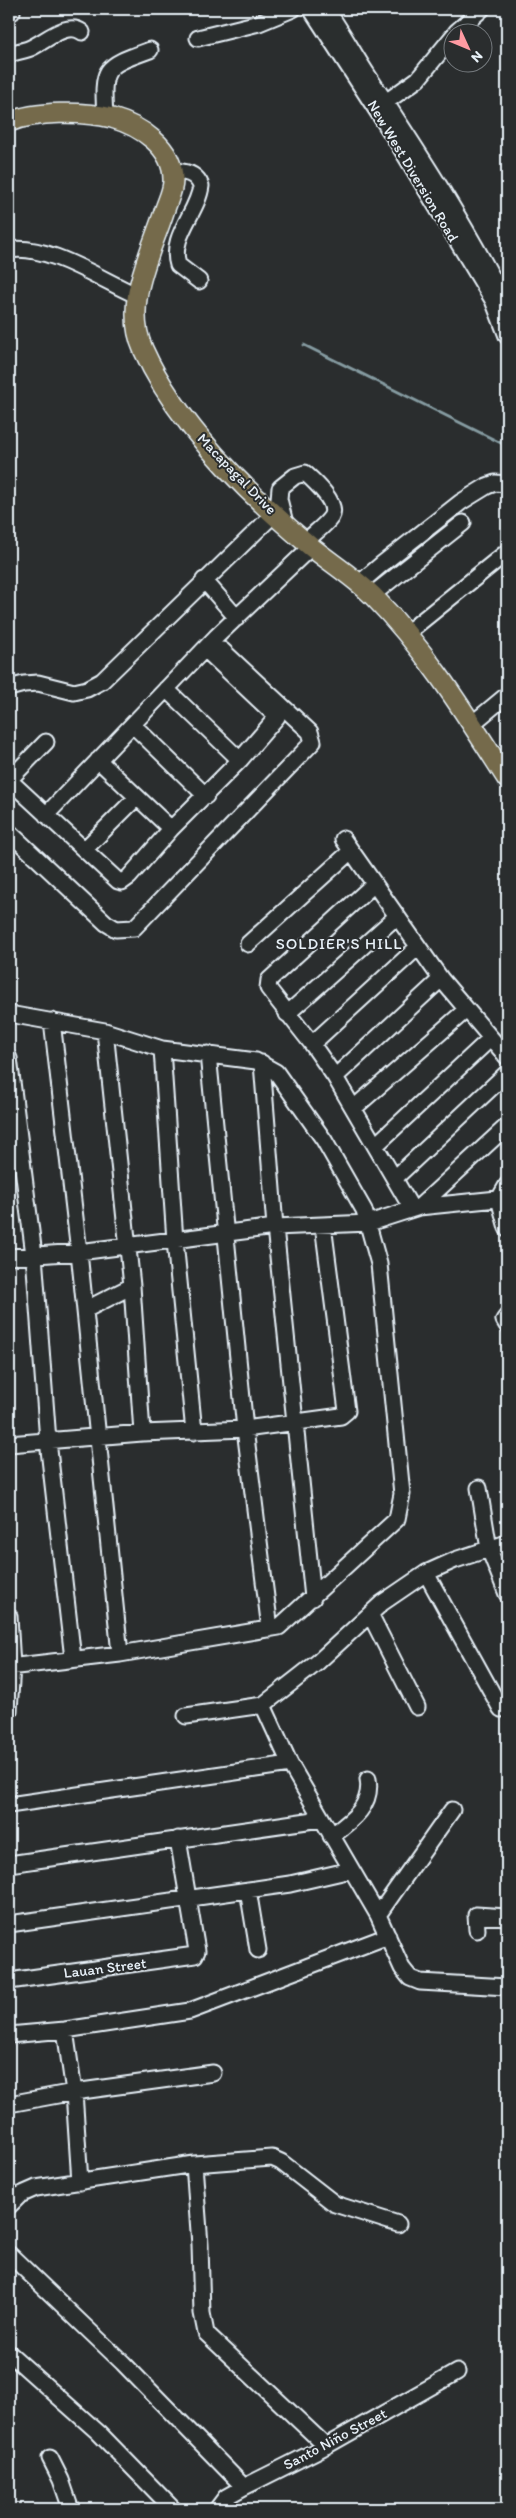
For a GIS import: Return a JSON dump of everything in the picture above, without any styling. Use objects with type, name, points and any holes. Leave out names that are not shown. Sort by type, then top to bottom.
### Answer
[{"type":"main road","points":[[9,122],[21,117],[44,114],[105,117],[126,122],[147,133],[162,150],[173,172]]},
{"type":"main road","name":"Macapagal Drive","points":[[173,172],[173,184],[136,295],[139,337],[164,387],[189,423],[220,461],[308,544],[366,589],[408,632],[472,724],[507,779]]},
{"type":"street","points":[[198,38],[259,23],[293,9]]},
{"type":"street","name":"New West Diversion Road","points":[[311,9],[396,140],[493,300],[507,336]]},
{"type":"street","name":"New West Diversion Road","points":[[326,9],[438,182],[493,276],[507,306]]},
{"type":"street","points":[[467,22],[482,9]]},
{"type":"street","points":[[9,54],[28,50],[55,34],[70,29],[74,28],[82,32]]},
{"type":"street","points":[[386,102],[418,79],[444,47]]},
{"type":"street","points":[[105,117],[103,85],[109,68],[115,63],[150,50]]},
{"type":"street","points":[[173,172],[184,171],[192,175],[201,186],[200,193],[185,225],[177,256],[178,265],[199,281]]},
{"type":"street","points":[[9,250],[35,249],[66,260],[103,281],[136,295]]},
{"type":"street","points":[[9,688],[38,683],[74,692],[87,689],[102,681],[204,580],[280,518],[280,488],[295,476],[304,473],[323,490],[333,507],[333,512],[327,522],[308,544],[46,815]]},
{"type":"street","points":[[366,589],[382,564],[461,502],[487,486],[495,483],[507,484]]},
{"type":"street","points":[[366,589],[392,577],[466,526],[461,502]]},
{"type":"street","points":[[408,632],[507,552]]},
{"type":"street","points":[[382,564],[392,577]]},
{"type":"street","points":[[204,580],[237,618]]},
{"type":"street","points":[[46,742],[9,780],[122,882],[129,877],[171,828],[206,796],[240,760],[276,718],[205,649]]},
{"type":"street","points":[[9,832],[106,923],[116,929],[134,928],[313,742],[310,732],[222,650]]},
{"type":"street","points":[[166,689],[240,760]]},
{"type":"street","points":[[472,724],[507,695]]},
{"type":"street","points":[[133,725],[206,796]]},
{"type":"street","points":[[98,760],[171,828]]},
{"type":"street","points":[[85,848],[137,797]]},
{"type":"street","points":[[248,944],[347,845],[441,979],[507,1057]]},
{"type":"street","points":[[374,884],[269,980],[268,988],[335,1077],[395,1178],[416,1208]]},
{"type":"street","points":[[287,1014],[397,916]]},
{"type":"street","points":[[312,1044],[418,947]]},
{"type":"street","points":[[335,1077],[441,979]]},
{"type":"street","points":[[354,1108],[466,1010]]},
{"type":"street","points":[[9,1014],[105,1031],[162,1049],[262,1063],[276,1072],[284,1081],[324,1140],[369,1223],[380,1264],[402,1494],[397,1519],[383,1534],[279,1627],[120,1654],[11,1666]]},
{"type":"street","points":[[52,1021],[79,1252],[120,1654]]},
{"type":"street","points":[[105,1031],[132,1286],[142,1433]]},
{"type":"street","points":[[376,1145],[491,1038]]},
{"type":"street","points":[[162,1049],[175,1241],[194,1432]]},
{"type":"street","points":[[208,1054],[245,1429],[270,1629]]},
{"type":"street","points":[[9,1058],[34,1255],[48,1441],[74,1660]]},
{"type":"street","points":[[262,1063],[275,1227],[313,1598]]},
{"type":"street","points":[[395,1178],[507,1074]]},
{"type":"street","points":[[416,1208],[507,1126]]},
{"type":"street","points":[[507,1185],[503,1199],[507,1228]]},
{"type":"street","points":[[9,1257],[79,1252],[275,1227],[369,1223],[416,1208],[503,1199]]},
{"type":"street","points":[[9,1444],[142,1433],[245,1429],[341,1416],[346,1411],[323,1225]]},
{"type":"street","points":[[85,1310],[132,1286]]},
{"type":"street","points":[[507,1316],[504,1320],[507,1325]]},
{"type":"street","points":[[479,1488],[489,1549],[507,1594]]},
{"type":"street","points":[[186,1716],[263,1705],[318,1662],[370,1614],[426,1573],[454,1560],[507,1543]]},
{"type":"street","points":[[426,1573],[501,1709]]},
{"type":"street","points":[[370,1614],[417,1707]]},
{"type":"street","points":[[9,1616],[11,1666],[9,1712]]},
{"type":"street","points":[[263,1705],[290,1764],[378,1915],[402,1968],[414,1981],[507,1987]]},
{"type":"street","points":[[9,1805],[290,1764]]},
{"type":"street","points":[[331,1836],[348,1823],[363,1807],[369,1796],[368,1779]]},
{"type":"street","points":[[378,1915],[452,1810]]},
{"type":"street","points":[[9,1864],[321,1819]]},
{"type":"street","points":[[178,1839],[190,1899]]},
{"type":"street","points":[[9,1924],[290,1884],[351,1870]]},
{"type":"street","points":[[248,1890],[258,1950]]},
{"type":"street","name":"Lauan Street","points":[[9,1981],[189,1957],[197,1950],[190,1899]]},
{"type":"street","points":[[476,1930],[476,1914],[507,1917]]},
{"type":"street","points":[[9,2035],[65,2030],[190,2010],[388,1936]]},
{"type":"street","points":[[65,2030],[74,2092],[80,2182]]},
{"type":"street","points":[[9,2104],[74,2092],[213,2072]]},
{"type":"street","points":[[9,2206],[26,2192],[80,2182],[194,2164],[272,2158],[335,2204],[398,2224]]},
{"type":"street","points":[[194,2164],[200,2245],[202,2314],[206,2333],[326,2446]]},
{"type":"street","points":[[9,2254],[123,2363],[244,2487]]},
{"type":"street","points":[[9,2353],[98,2433],[173,2509]]},
{"type":"street","name":"Santo Niño Street","points":[[218,2509],[226,2497],[326,2446],[457,2372]]},
{"type":"street","points":[[50,2458],[67,2494],[71,2509]]},
{"type":"waterway","points":[[304,345],[507,446]]},
{"type":"district","name":"SOLDIER'S HILL","points":[[339,943]]}]
